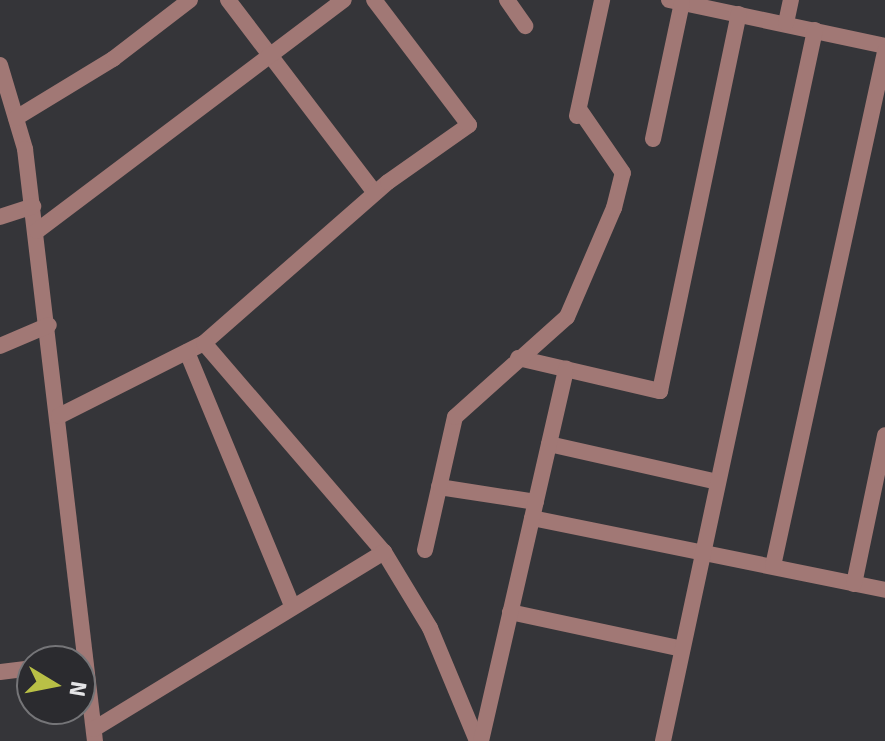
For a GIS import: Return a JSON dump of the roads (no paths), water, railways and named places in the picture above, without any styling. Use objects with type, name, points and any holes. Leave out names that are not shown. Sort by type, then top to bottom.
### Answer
[{"type":"street","points":[[16,118],[113,59],[190,0]]},
{"type":"street","points":[[228,0],[371,188]]},
{"type":"street","points":[[37,231],[344,0]]},
{"type":"street","points":[[59,416],[204,343],[388,182],[469,125],[374,0]]},
{"type":"street","points":[[507,0],[525,26]]},
{"type":"street","points":[[425,550],[455,417],[567,317],[614,208],[623,173],[577,116],[602,0]]},
{"type":"street","points":[[786,23],[791,0]]},
{"type":"street","points":[[653,139],[685,2],[786,23],[885,49],[773,566]]},
{"type":"street","points":[[518,358],[660,391],[739,14]]},
{"type":"street","points":[[663,741],[815,30]]},
{"type":"street","points":[[0,65],[16,118],[37,231],[59,416],[81,645]]},
{"type":"street","points":[[0,217],[33,206]]},
{"type":"street","points":[[0,346],[49,325]]},
{"type":"street","points":[[204,343],[384,552],[430,628],[479,741]]},
{"type":"street","points":[[187,352],[292,605]]},
{"type":"street","points":[[479,741],[566,369]]},
{"type":"street","points":[[854,584],[885,435]]},
{"type":"street","points":[[549,444],[718,482]]},
{"type":"street","points":[[439,487],[703,551],[885,590]]},
{"type":"street","points":[[94,735],[292,605],[384,552]]},
{"type":"street","points":[[510,612],[682,649]]}]
